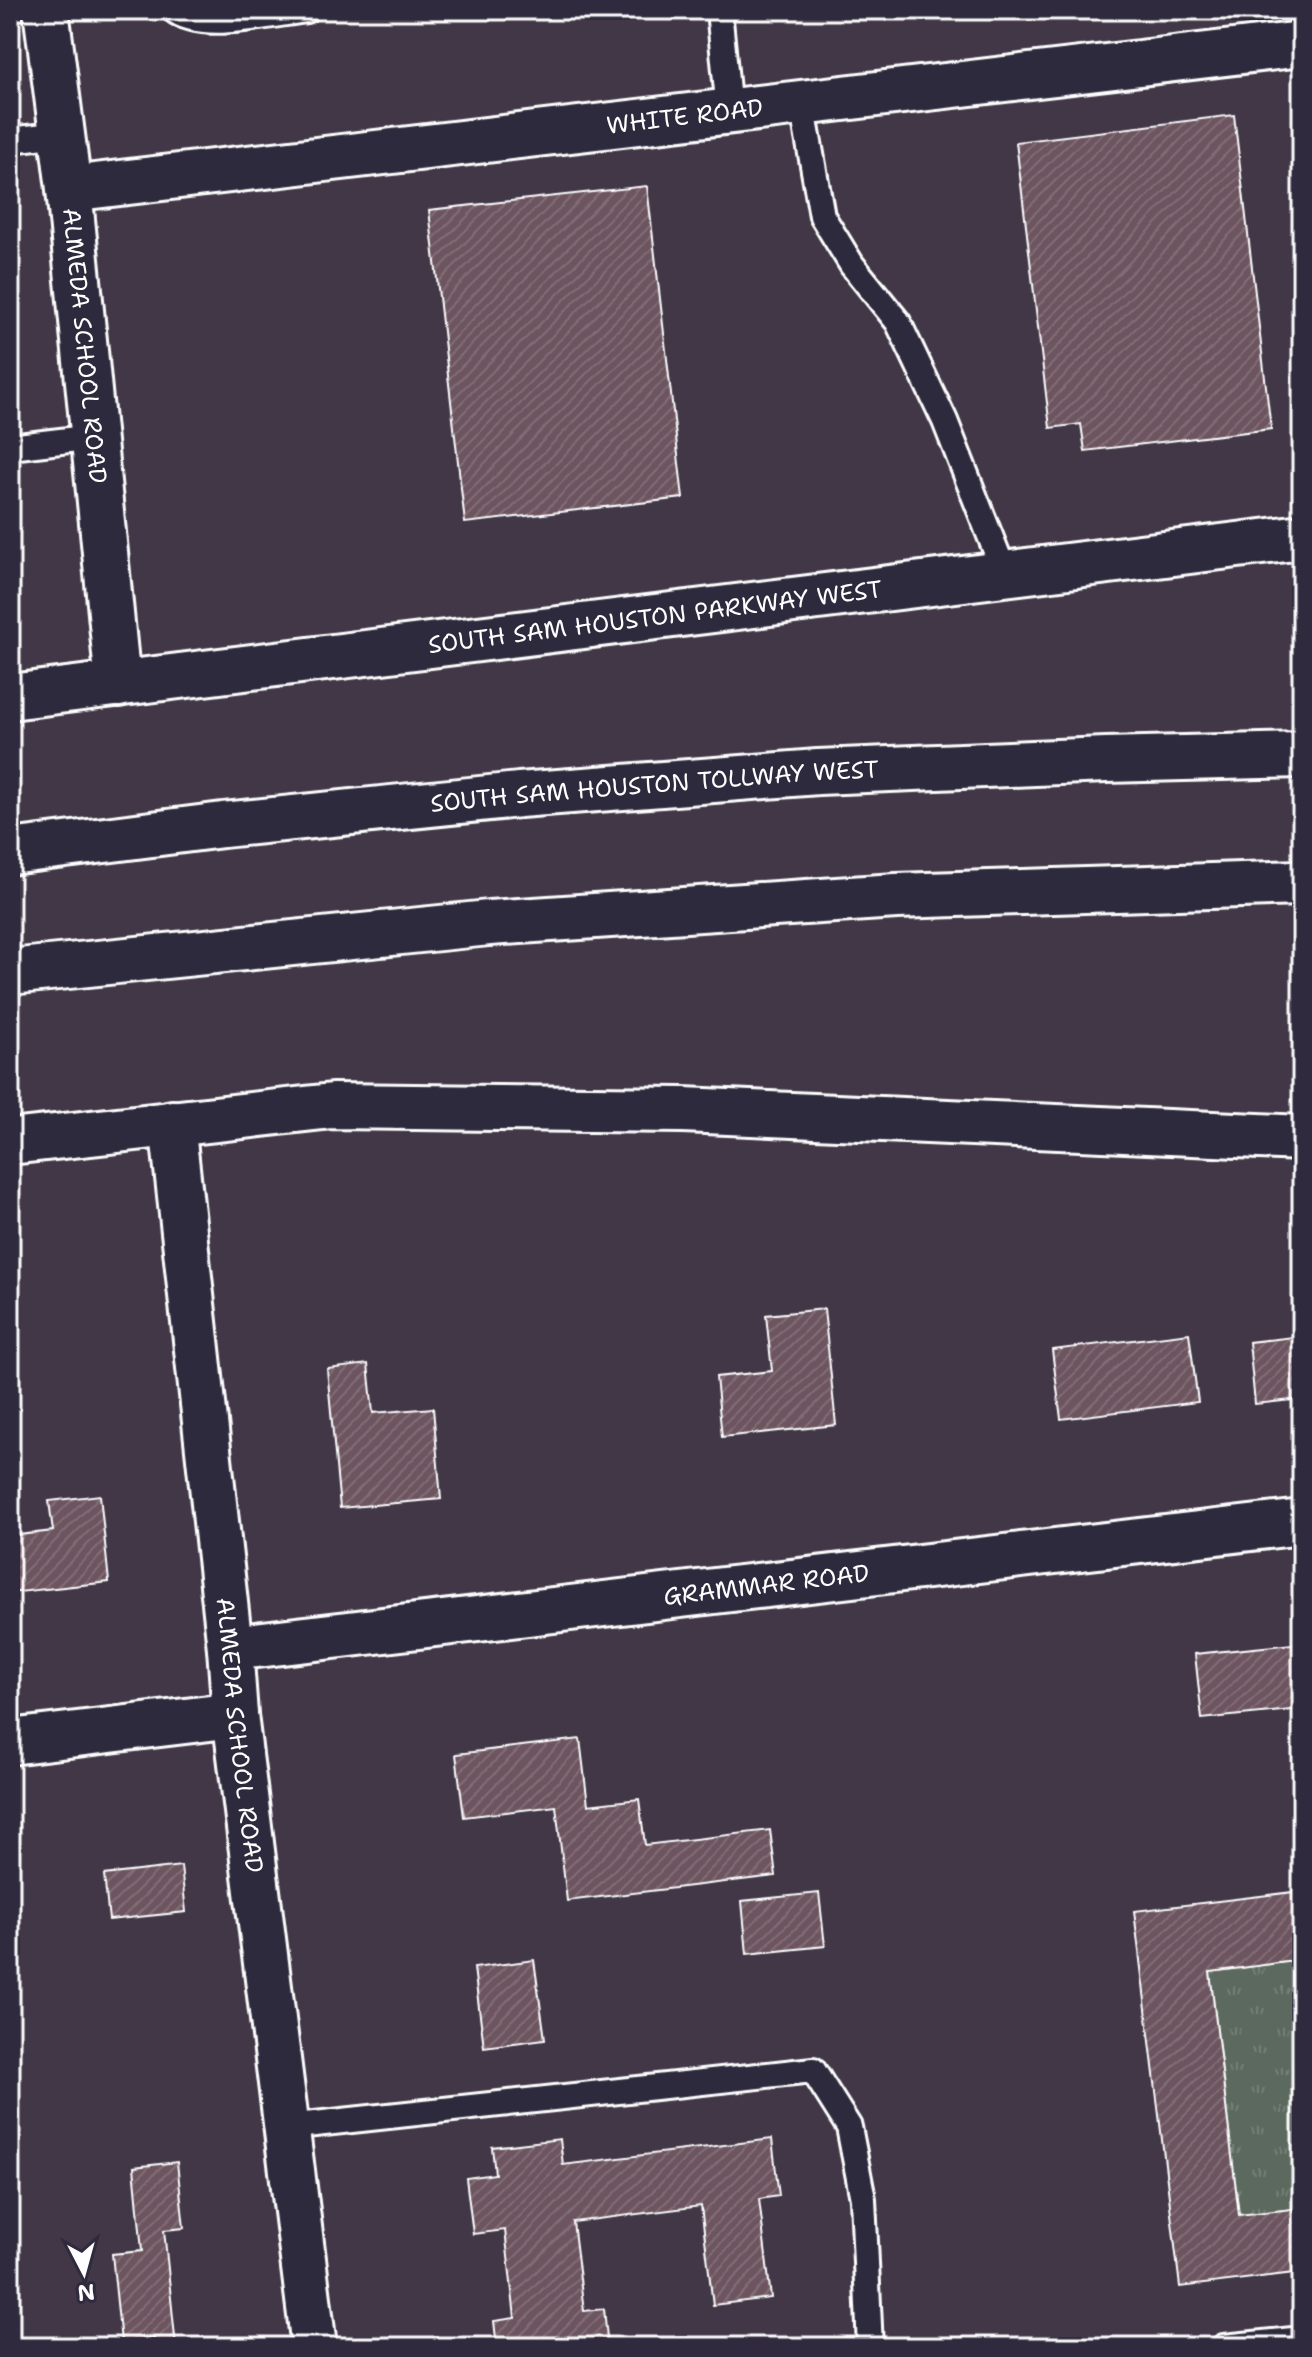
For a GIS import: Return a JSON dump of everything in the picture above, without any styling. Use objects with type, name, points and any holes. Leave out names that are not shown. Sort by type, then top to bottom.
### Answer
[{"type":"main road","name":"ALMEDA SCHOOL ROAD","points":[[46,10],[69,189],[118,684]]},
{"type":"main road","name":"WHITE ROAD","points":[[69,189],[1302,44]]},
{"type":"main road","name":"SOUTH SAM HOUSTON PARKWAY WEST","points":[[10,697],[1302,537]]},
{"type":"main road","name":"SOUTH SAM HOUSTON TOLLWAY WEST","points":[[10,852],[223,825],[519,795],[818,772],[1302,755]]},
{"type":"main road","points":[[10,972],[489,923],[882,897],[1078,888],[1302,883]]},
{"type":"main road","points":[[10,982],[240,950]]},
{"type":"main road","points":[[10,1142],[332,1106],[683,1110],[1302,1138]]},
{"type":"main road","name":"ALMEDA SCHOOL ROAD","points":[[172,1123],[235,1715],[314,2347]]},
{"type":"main road","name":"GRAMMAR ROAD","points":[[230,1648],[1302,1522]]},
{"type":"main road","points":[[10,1742],[235,1715]]},
{"type":"lane","points":[[174,10],[194,19],[223,20],[306,10]]},
{"type":"lane","points":[[719,10],[729,111]]},
{"type":"lane","points":[[802,103],[822,216],[852,265],[898,322],[945,421],[1005,574]]},
{"type":"lane","points":[[10,140],[62,134]]},
{"type":"lane","points":[[10,447],[94,437]]},
{"type":"lane","points":[[287,2127],[813,2070],[849,2127],[863,2199],[870,2347]]},
{"type":"lane","points":[[1224,2347],[1302,2339]]},
{"type":"green space","points":[[1302,1960],[1302,2208],[1239,2215],[1210,1972]]},
{"type":"building","points":[[1234,115],[1271,429],[1085,451],[1081,424],[1050,428],[1016,142]]},
{"type":"building","points":[[647,186],[683,498],[465,523],[429,210]]},
{"type":"building","points":[[824,1309],[836,1425],[722,1437],[716,1377],[772,1371],[766,1315]]},
{"type":"building","points":[[1189,1333],[1198,1402],[1061,1419],[1052,1350]]},
{"type":"building","points":[[1302,1336],[1302,1399],[1255,1404],[1249,1342]]},
{"type":"building","points":[[368,1364],[373,1413],[433,1408],[441,1499],[340,1508],[327,1369]]},
{"type":"building","points":[[100,1495],[109,1582],[10,1593],[10,1536],[53,1531],[49,1501]]},
{"type":"building","points":[[1302,1643],[1302,1709],[1202,1719],[1195,1654]]},
{"type":"building","points":[[580,1739],[588,1805],[639,1799],[645,1845],[770,1830],[776,1876],[567,1901],[556,1806],[464,1817],[456,1754]]},
{"type":"building","points":[[181,1866],[186,1912],[109,1920],[104,1875]]},
{"type":"building","points":[[1302,1891],[1302,1960],[1210,1972],[1239,2215],[1302,2208],[1302,2272],[1180,2287],[1134,1911]]},
{"type":"building","points":[[819,1893],[825,1946],[747,1954],[742,1901]]},
{"type":"building","points":[[534,1960],[545,2039],[484,2047],[474,1968]]},
{"type":"building","points":[[560,2139],[563,2165],[772,2139],[779,2196],[759,2199],[771,2298],[713,2305],[701,2206],[573,2222],[584,2311],[604,2309],[608,2347],[497,2347],[494,2321],[515,2318],[505,2230],[473,2234],[466,2178],[495,2174],[492,2147]]},
{"type":"building","points":[[177,2162],[184,2228],[164,2230],[176,2347],[155,2347],[154,2338],[121,2342],[112,2254],[142,2251],[134,2167]]}]
